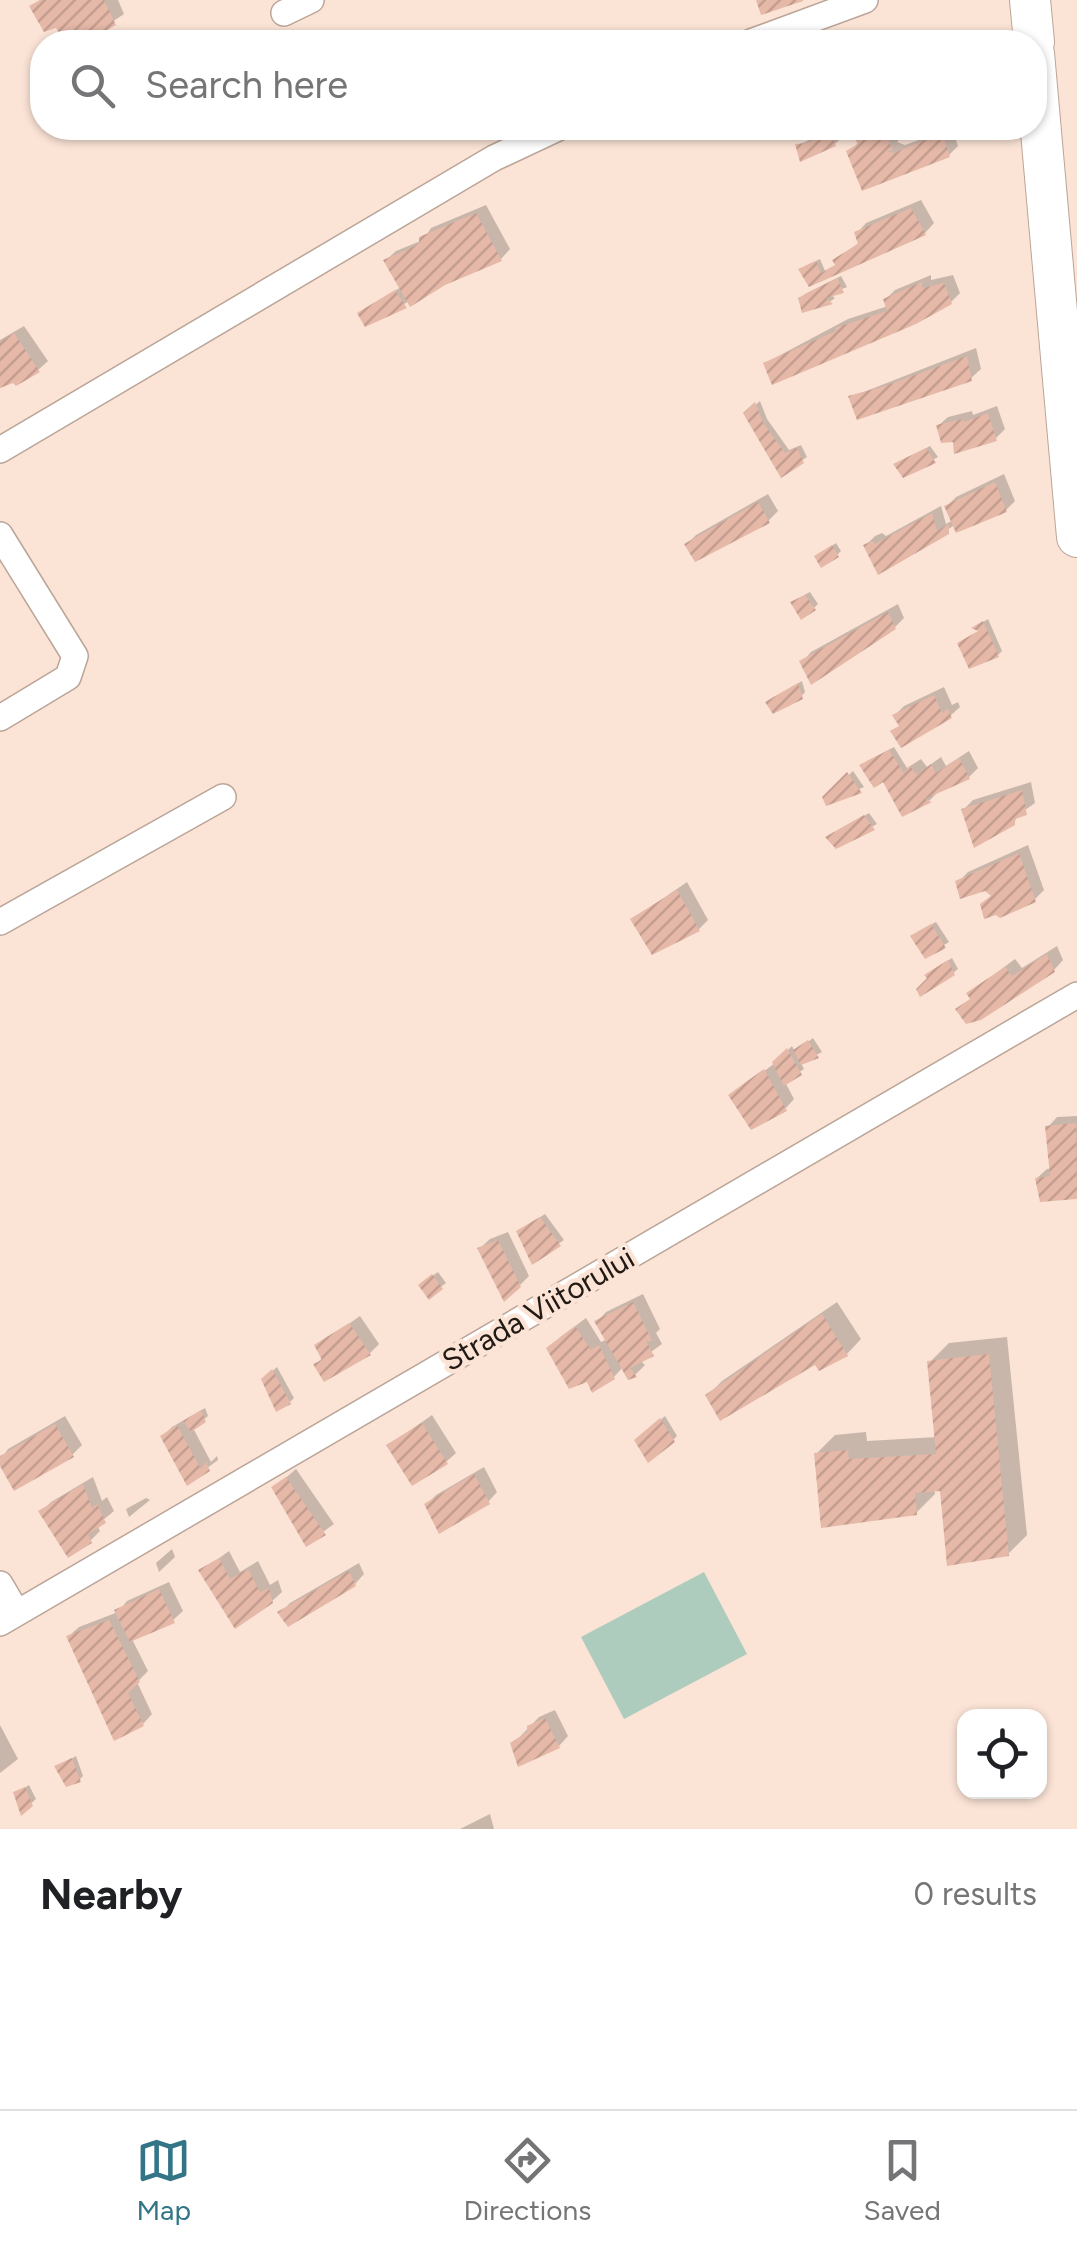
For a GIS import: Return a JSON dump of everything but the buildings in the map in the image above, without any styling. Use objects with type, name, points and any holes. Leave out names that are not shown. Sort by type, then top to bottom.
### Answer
[{"type":"main road","points":[[1030,0],[1033,30]]},
{"type":"main road","points":[[1042,140],[1077,537]]},
{"type":"street","points":[[284,13],[311,0]]},
{"type":"street","points":[[784,30],[865,0]]},
{"type":"street","points":[[0,450],[494,158],[532,140]]},
{"type":"street","points":[[0,535],[75,656],[68,677],[0,718]]},
{"type":"street","points":[[0,922],[222,797]]},
{"type":"street","name":"Strada Viitorului","points":[[9,1618],[1077,995]]},
{"type":"street","points":[[0,1584],[9,1618]]},
{"type":"green space","points":[[704,1572],[747,1654],[624,1719],[581,1637]]}]
